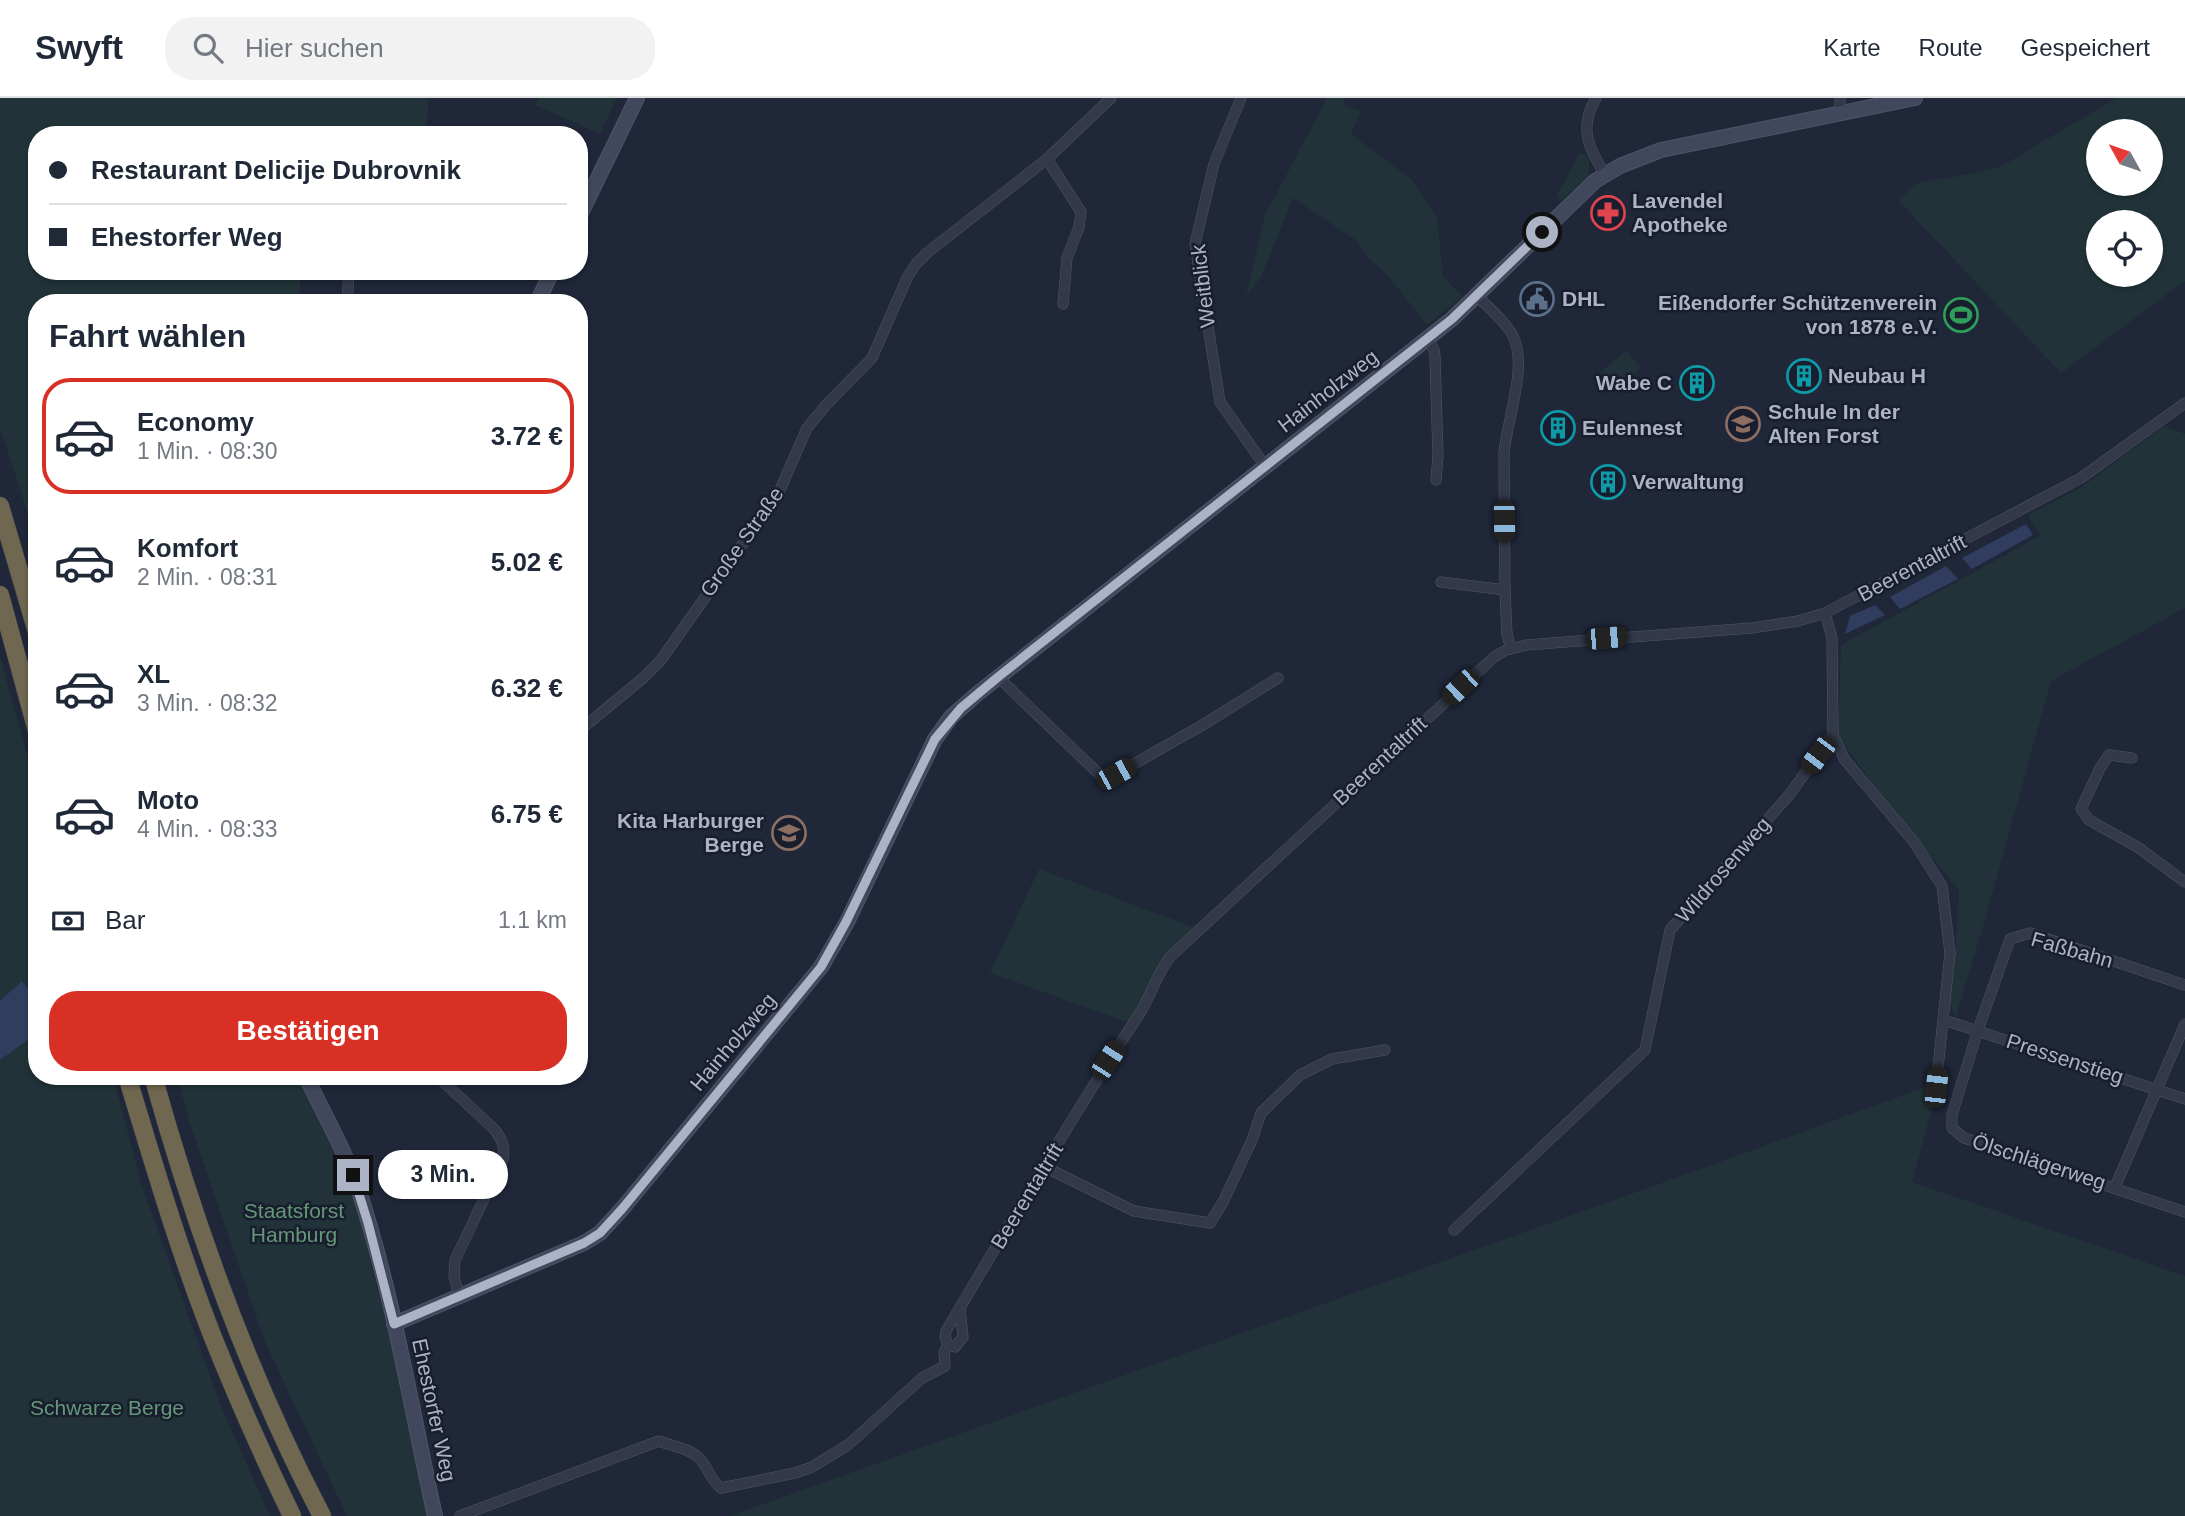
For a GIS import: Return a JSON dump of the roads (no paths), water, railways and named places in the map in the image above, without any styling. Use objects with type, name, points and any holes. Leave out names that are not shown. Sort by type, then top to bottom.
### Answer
[{"type":"highway","points":[[0,506],[28,601]]},
{"type":"highway","points":[[0,595],[28,698]]},
{"type":"highway","points":[[130,1085],[183,1253],[214,1339],[258,1446],[292,1516]]},
{"type":"highway","points":[[155,1085],[206,1246],[279,1429],[322,1516]]},
{"type":"street","points":[[588,199],[637,98]]},
{"type":"street","name":"Große Straße","points":[[588,724],[642,680],[661,660],[779,492],[807,428],[872,358],[907,278],[916,264],[1047,159],[1111,98]]},
{"type":"street","name":"Weitblick","points":[[1241,98],[1214,164],[1195,244],[1220,402],[1265,467]]},
{"type":"street","points":[[1596,98],[1587,121],[1586,135],[1605,175]]},
{"type":"street","points":[[1840,98],[1840,114]]},
{"type":"street","name":"Hainholzweg","points":[[394,1324],[584,1243],[600,1233],[618,1215],[821,967],[846,922],[935,739],[961,708],[1427,339],[1477,296],[1568,206],[1605,175],[1619,166],[1661,150],[1915,98]]},
{"type":"street","points":[[1047,159],[1081,212],[1079,226],[1067,258],[1063,304]]},
{"type":"street","points":[[1477,296],[1507,326],[1514,338],[1518,354],[1516,384],[1504,453],[1505,590],[1507,634],[1511,649]]},
{"type":"street","points":[[1427,339],[1435,356],[1438,457],[1436,480]]},
{"type":"street","name":"Beerentaltrift","points":[[960,1308],[962,1337],[955,1347],[948,1345],[945,1334],[960,1308],[1045,1167],[1097,1078],[1145,1005],[1159,973],[1170,957],[1494,657],[1511,649],[1553,643],[1752,628],[1798,621],[1825,613],[2081,478],[2185,403]]},
{"type":"street","points":[[1441,582],[1505,590]]},
{"type":"street","points":[[1825,613],[1832,638],[1833,735],[1845,760],[1914,842],[1942,886],[1950,953],[1936,1087]]},
{"type":"street","points":[[998,677],[1100,775],[1116,774],[1278,678]]},
{"type":"street","name":"Wildrosenweg","points":[[1454,1230],[1645,1049],[1670,930],[1789,795],[1833,735]]},
{"type":"street","points":[[2132,758],[2109,755],[2081,808],[2089,820],[2139,848],[2185,882]]},
{"type":"street","name":"Faßbahn","points":[[1978,1030],[2010,939],[2030,933],[2185,985]]},
{"type":"street","name":"Pressenstieg","points":[[1944,1020],[2185,1099]]},
{"type":"street","points":[[2115,1187],[2185,1024]]},
{"type":"street","name":"Ölschlägerweg","points":[[1978,1030],[1952,1115],[1952,1128],[1964,1138],[2185,1212]]},
{"type":"street","points":[[1045,1167],[1134,1212],[1210,1223],[1223,1202],[1252,1140],[1261,1113],[1300,1075],[1311,1069],[1332,1059],[1385,1050]]},
{"type":"street","name":"Ehestorfer Weg","points":[[310,1085],[357,1185],[394,1324],[435,1516]]},
{"type":"street","points":[[447,1085],[494,1129],[501,1138],[504,1149],[503,1159],[455,1260],[454,1276],[459,1297]]},
{"type":"street","name":"Beerentaltrift","points":[[460,1516],[659,1441],[694,1454],[714,1483],[721,1488],[795,1473],[812,1467],[848,1445],[922,1378],[945,1366],[944,1352],[948,1345]]},
{"type":"water","points":[[2026,524],[2033,535],[1972,569],[1962,558]]},
{"type":"water","points":[[1946,566],[1958,579],[1900,609],[1890,597]]},
{"type":"water","points":[[1875,605],[1885,615],[1845,634],[1850,616]]},
{"type":"water","points":[[22,981],[28,989],[28,1040],[0,1060],[0,1001]]},
{"type":"place","name":"Lavendel Apotheke","points":[[1608,213]]},
{"type":"place","name":"DHL","points":[[1537,299]]},
{"type":"place","name":"Eißendorfer Schützenverein von 1878 e.V.","points":[[1961,315]]},
{"type":"place","name":"Neubau H","points":[[1804,376]]},
{"type":"place","name":"Wabe C","points":[[1697,383]]},
{"type":"place","name":"Schule In der Alten Forst","points":[[1743,424]]},
{"type":"place","name":"Eulennest","points":[[1558,428]]},
{"type":"place","name":"Verwaltung","points":[[1608,482]]},
{"type":"place","name":"Kita Harburger Berge","points":[[789,833]]},
{"type":"park label","name":"Staatsforst Hamburg","points":[[294,1223]]},
{"type":"park label","name":"Schwarze Berge","points":[[107,1408]]}]
